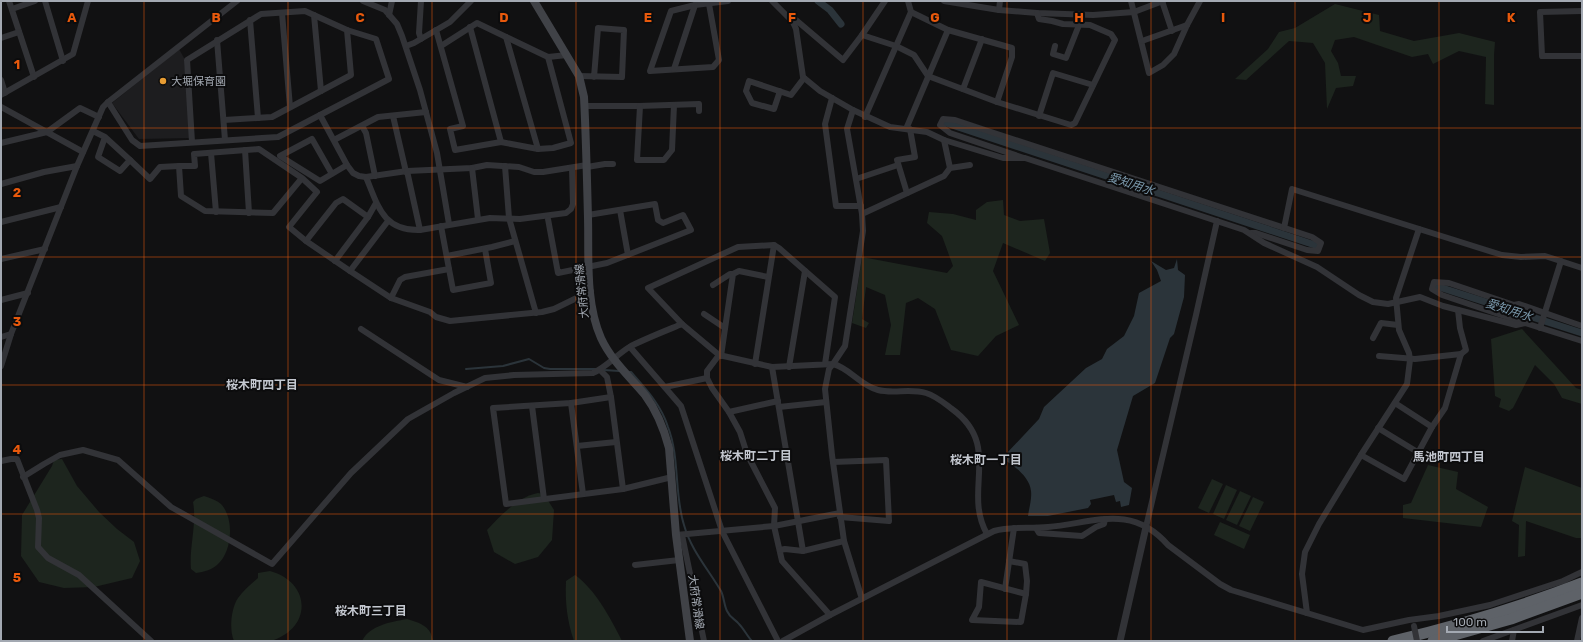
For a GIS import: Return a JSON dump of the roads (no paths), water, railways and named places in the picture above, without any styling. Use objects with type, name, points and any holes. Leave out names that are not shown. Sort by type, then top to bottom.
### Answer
[{"type":"highway","points":[[1393,641],[1424,634],[1501,612],[1582,583]]},
{"type":"highway","points":[[1433,641],[1511,619],[1582,593]]},
{"type":"main road","name":"大府常滑線","points":[[534,1],[579,76],[584,97],[591,291],[594,316],[602,339],[613,358],[646,396],[661,422],[669,448],[679,535],[679,560],[690,641]]},
{"type":"street","points":[[9,1],[34,77]]},
{"type":"street","points":[[12,9],[35,1]]},
{"type":"street","points":[[44,1],[63,61]]},
{"type":"street","points":[[1,80],[3,94],[73,54],[88,1]]},
{"type":"street","points":[[1,366],[11,334],[77,166],[103,107],[237,1]]},
{"type":"street","points":[[363,1],[385,10],[389,14],[397,24],[406,46],[426,112],[440,169],[449,224]]},
{"type":"street","points":[[389,14],[392,1]]},
{"type":"street","points":[[421,1],[419,33],[421,39]]},
{"type":"street","points":[[406,46],[450,22],[471,1]]},
{"type":"street","points":[[709,4],[718,60],[713,66],[650,71],[671,11],[695,5],[728,1]]},
{"type":"street","points":[[772,1],[793,22],[796,29],[800,68],[804,78],[832,98],[865,117],[890,127],[927,132],[944,140],[1003,158],[1025,158]]},
{"type":"street","points":[[793,22],[796,20],[842,60],[862,35],[885,1]]},
{"type":"street","points":[[865,117],[911,12],[908,1]]},
{"type":"street","points":[[944,1],[999,10],[1092,15],[1134,12],[1162,1],[1172,31]]},
{"type":"street","points":[[999,10],[1000,1]]},
{"type":"street","points":[[1131,1],[1149,73],[1163,65],[1174,54],[1200,1]]},
{"type":"street","points":[[674,69],[695,5]]},
{"type":"street","points":[[108,102],[132,140],[140,146],[278,137],[389,79],[376,39],[347,30],[305,11],[261,14],[250,20],[187,60],[192,142]]},
{"type":"street","points":[[1582,11],[1540,12],[1542,56],[1582,56]]},
{"type":"street","points":[[911,12],[948,30],[1012,48],[1012,57],[997,102]]},
{"type":"street","points":[[282,13],[290,107]]},
{"type":"street","points":[[862,35],[896,46],[914,55],[928,76],[997,102],[1071,126],[1074,123],[1114,40],[1111,34],[1090,25],[1079,25],[1040,19],[1037,13]]},
{"type":"street","points":[[314,15],[321,90]]},
{"type":"street","points":[[250,20],[258,118]]},
{"type":"street","points":[[441,46],[477,22],[548,57],[567,55]]},
{"type":"street","points":[[1055,46],[1053,54],[1066,58],[1079,25]]},
{"type":"street","points":[[1142,42],[1187,25]]},
{"type":"street","points":[[470,27],[501,142]]},
{"type":"street","points":[[579,76],[594,77],[622,77],[624,30],[598,28],[594,77]]},
{"type":"street","points":[[224,120],[272,117],[351,75],[347,30]]},
{"type":"street","points":[[436,30],[463,126],[450,129],[454,150],[501,142],[538,149],[553,148],[571,143],[548,57]]},
{"type":"street","points":[[907,193],[897,160],[915,157],[908,129],[928,76],[948,30]]},
{"type":"street","points":[[1,38],[19,32]]},
{"type":"street","points":[[506,37],[538,149]]},
{"type":"street","points":[[963,89],[982,39]]},
{"type":"street","points":[[217,40],[225,140]]},
{"type":"street","points":[[1039,116],[1053,73],[1093,85]]},
{"type":"street","points":[[780,91],[774,109],[752,103],[746,91],[749,82],[780,91],[791,95],[804,78]]},
{"type":"street","points":[[832,98],[825,124],[836,206],[861,206]]},
{"type":"street","points":[[584,106],[699,104],[699,111]]},
{"type":"street","points":[[640,106],[637,160],[664,160],[672,150],[674,105]]},
{"type":"street","points":[[1,107],[83,152]]},
{"type":"street","points":[[1,143],[47,132],[80,108],[99,117]]},
{"type":"street","points":[[853,110],[847,129],[861,206],[863,231],[845,346],[834,364],[828,369],[825,389],[844,541],[862,599]]},
{"type":"street","points":[[334,140],[378,117],[426,112]]},
{"type":"street","points":[[320,115],[347,165],[353,173],[366,177],[440,169],[472,168],[487,165],[505,166],[543,172],[613,164]]},
{"type":"street","points":[[392,116],[407,172],[420,230]]},
{"type":"street","points":[[1249,233],[1256,233],[1307,250],[1318,251],[1321,243],[1312,237],[961,122],[943,118],[940,125],[950,133],[1244,230],[1264,243],[1317,267],[1359,295],[1373,302],[1388,304],[1420,297],[1458,310],[1516,325],[1525,323]]},
{"type":"street","points":[[362,126],[366,133],[375,176]]},
{"type":"street","points":[[92,131],[106,137],[150,179],[160,167],[194,166],[194,154],[259,149],[302,178],[317,192],[289,227],[350,272],[391,298],[430,312],[436,317],[450,320],[536,313],[554,309],[591,291]]},
{"type":"street","points":[[106,137],[98,157],[120,171],[130,160]]},
{"type":"street","points":[[332,174],[312,138],[280,156],[320,181],[332,174],[347,165]]},
{"type":"street","points":[[944,140],[950,168]]},
{"type":"street","points":[[245,150],[249,213]]},
{"type":"street","points":[[211,153],[216,212]]},
{"type":"street","points":[[856,179],[898,165]]},
{"type":"street","points":[[862,214],[944,176],[950,168],[970,165]]},
{"type":"street","points":[[1,184],[44,172],[77,166]]},
{"type":"street","points":[[179,166],[181,196],[205,211],[273,213],[302,178]]},
{"type":"street","points":[[505,166],[509,218],[536,313]]},
{"type":"street","points":[[472,168],[478,219]]},
{"type":"street","points":[[366,177],[376,203],[388,221],[410,230],[420,230],[478,219],[520,219],[569,212],[573,204],[572,168]]},
{"type":"street","points":[[1284,228],[1292,189],[1502,255],[1521,257],[1545,256],[1582,268]]},
{"type":"street","points":[[306,241],[336,203],[343,199],[368,217]]},
{"type":"street","points":[[335,261],[368,217],[376,203]]},
{"type":"street","points":[[548,219],[558,273],[607,263],[691,230],[683,214],[663,223],[658,220],[655,204],[588,215]]},
{"type":"street","points":[[1,222],[61,207]]},
{"type":"street","points":[[620,210],[628,255]]},
{"type":"street","points":[[350,272],[388,221]]},
{"type":"street","points":[[1120,641],[1217,221]]},
{"type":"street","points":[[441,226],[453,290],[491,283],[485,249]]},
{"type":"street","points":[[1307,612],[1302,574],[1305,552],[1319,524],[1360,455],[1407,384],[1409,353],[1398,325],[1396,298],[1419,229]]},
{"type":"street","points":[[447,256],[485,249],[516,241]]},
{"type":"street","points":[[824,364],[835,297],[774,245],[738,247],[648,288],[682,324],[720,356],[772,368],[834,364],[839,366],[861,383],[873,389],[888,392],[914,391],[928,394],[941,400],[965,419],[975,434],[979,448],[979,510],[982,526],[987,534]]},
{"type":"street","points":[[755,364],[774,245]]},
{"type":"street","points":[[1,259],[45,249]]},
{"type":"street","points":[[1541,326],[1561,261]]},
{"type":"street","points":[[391,298],[400,280],[405,276],[450,269]]},
{"type":"street","points":[[713,285],[740,271],[768,277]]},
{"type":"street","points":[[789,366],[805,271]]},
{"type":"street","points":[[733,274],[720,356],[707,371],[707,378],[740,432],[747,454],[775,508],[774,526],[782,561],[830,615]]},
{"type":"street","points":[[1582,326],[1519,304],[1514,304],[1449,283],[1434,282],[1432,289],[1442,295],[1525,323],[1541,326],[1582,341]]},
{"type":"street","points":[[1,300],[28,293]]},
{"type":"street","points":[[1379,356],[1415,359],[1461,354],[1466,350],[1460,328],[1458,310]]},
{"type":"street","points":[[704,314],[725,328]]},
{"type":"street","points":[[1373,338],[1381,323],[1398,325]]},
{"type":"street","points":[[23,477],[60,455],[83,450],[118,460],[171,507],[272,564],[351,473],[408,419],[485,378],[514,375],[593,373],[600,370],[613,358],[630,346],[682,324]]},
{"type":"street","points":[[360,329],[439,380],[468,387]]},
{"type":"street","points":[[1,337],[11,334]]},
{"type":"street","points":[[630,346],[681,406],[722,531],[778,641]]},
{"type":"street","points":[[1360,455],[1404,480],[1432,426],[1445,408],[1461,354]]},
{"type":"street","points":[[772,368],[803,551]]},
{"type":"street","points":[[600,370],[607,377],[611,397],[623,489]]},
{"type":"street","points":[[664,386],[707,378]]},
{"type":"street","points":[[611,397],[571,403],[493,408],[506,504],[623,489],[672,477]]},
{"type":"street","points":[[729,412],[778,404],[826,402]]},
{"type":"street","points":[[571,403],[582,494]]},
{"type":"street","points":[[1395,403],[1432,426]]},
{"type":"street","points":[[532,406],[544,499]]},
{"type":"street","points":[[1378,428],[1418,453]]},
{"type":"street","points":[[577,446],[616,442]]},
{"type":"street","points":[[1,461],[17,459],[39,518],[38,546],[48,558],[79,575],[150,641]]},
{"type":"street","points":[[704,641],[679,535],[774,526],[840,515],[889,521],[886,460],[833,462]]},
{"type":"street","points":[[1036,528],[1039,532],[1082,536],[1104,524],[1105,518]]},
{"type":"street","points":[[782,641],[987,534],[999,530],[1036,528],[1105,518],[1122,518],[1146,527],[1161,537],[1168,545],[1220,584],[1231,590],[1363,630],[1490,605],[1563,581],[1582,572]]},
{"type":"street","points":[[1005,589],[1014,528]]},
{"type":"street","points":[[780,550],[785,549],[803,551],[844,541]]},
{"type":"street","points":[[635,565],[679,560]]},
{"type":"street","points":[[1009,560],[1025,564],[1027,581],[1026,594],[1021,622],[972,620],[979,608],[981,582],[1026,594]]},
{"type":"street","points":[[1483,641],[1582,605]]},
{"type":"street","points":[[1577,641],[1582,618]]},
{"type":"street","points":[[1409,620],[1414,626],[1417,641]]},
{"type":"street","points":[[1512,641],[1514,630]]},
{"type":"waterway","name":"愛知用水","points":[[818,1],[830,10],[841,24]]},
{"type":"waterway","name":"愛知用水","points":[[943,122],[1318,246]]},
{"type":"waterway","name":"愛知用水","points":[[1436,286],[1582,333]]},
{"type":"waterway","points":[[466,369],[503,366],[529,359],[544,368],[550,369],[597,369]]},
{"type":"waterway","points":[[604,370],[619,371]]},
{"type":"waterway","points":[[628,372],[631,372],[652,398],[665,419],[668,427],[672,439],[676,463],[681,513],[691,543],[721,591],[728,613],[741,626],[752,641]]},
{"type":"place","name":"大堀保育園","points":[[163,81]]},
{"type":"district","name":"桜木町四丁目","points":[[262,385]]},
{"type":"district","name":"桜木町二丁目","points":[[756,456]]},
{"type":"district","name":"馬池町四丁目","points":[[1449,457]]},
{"type":"district","name":"桜木町一丁目","points":[[986,460]]},
{"type":"district","name":"桜木町三丁目","points":[[371,611]]}]
